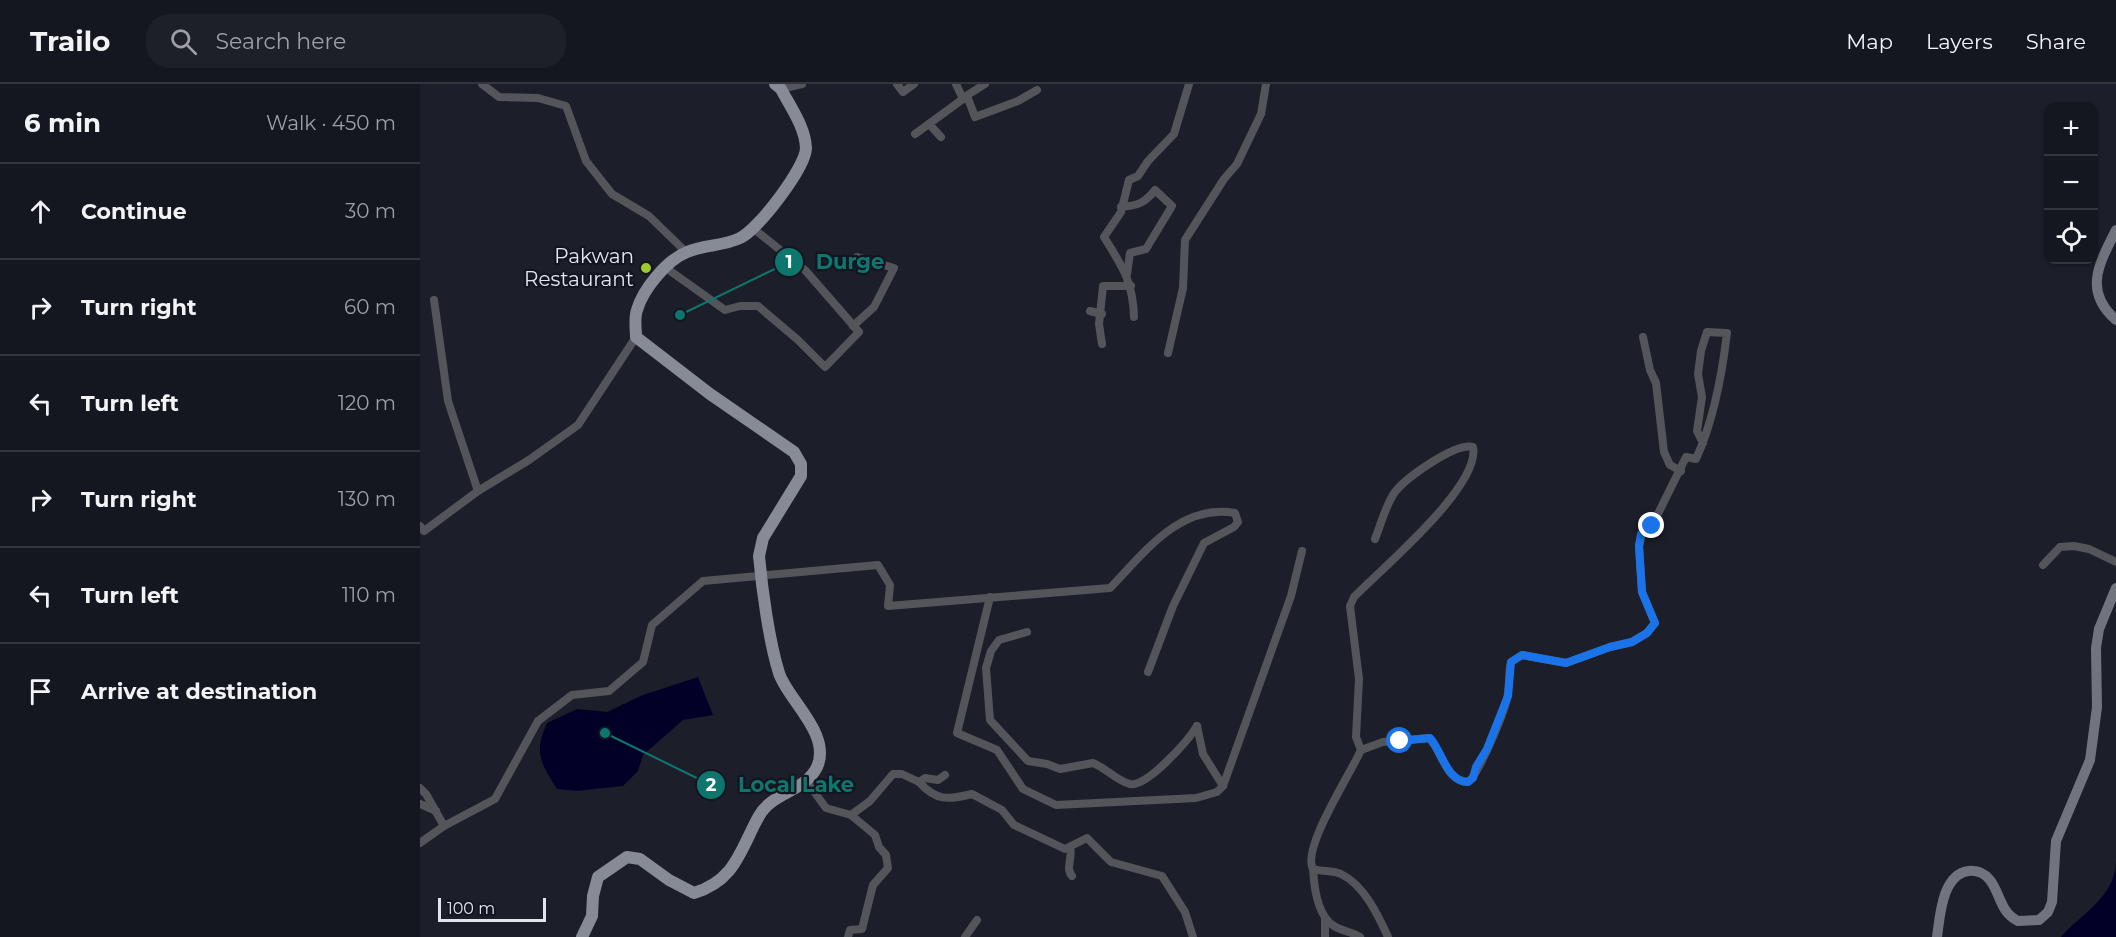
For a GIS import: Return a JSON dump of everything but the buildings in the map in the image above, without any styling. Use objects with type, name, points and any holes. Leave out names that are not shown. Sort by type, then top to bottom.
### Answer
[{"type":"main road","points":[[582,937],[592,916],[593,896],[598,877],[614,864],[627,857],[640,859],[669,880],[694,892],[713,887],[730,872],[760,813],[771,802],[807,782],[818,765],[818,738],[779,675],[759,556],[763,538],[801,476],[801,464],[794,452],[665,361],[636,337],[637,310],[650,286],[666,268],[686,252],[739,239],[753,229],[799,168],[806,151],[804,134],[778,87]]},
{"type":"main road","points":[[2116,230],[2095,281],[2099,300],[2106,312],[2116,320]]},
{"type":"main road","points":[[1937,937],[1949,884],[1960,873],[1970,871],[1984,874],[1991,882],[2002,907],[2018,921],[2039,920],[2051,907],[2056,841],[2090,760],[2095,737],[2096,648],[2099,628],[2116,588]]},
{"type":"street","points":[[482,84],[499,97],[538,98],[566,106],[586,161],[612,194],[649,216],[686,252]]},
{"type":"street","points":[[778,87],[802,84]]},
{"type":"street","points":[[897,84],[903,92],[914,84]]},
{"type":"street","points":[[956,84],[975,117],[1018,101],[1037,90]]},
{"type":"street","points":[[915,134],[985,84]]},
{"type":"street","points":[[1134,317],[1131,286],[1127,273],[1104,237],[1121,207],[1129,180],[1138,176],[1148,161],[1174,134],[1189,84]]},
{"type":"street","points":[[1168,353],[1183,288],[1185,240],[1224,179],[1237,164],[1260,114],[1266,84]]},
{"type":"street","points":[[929,124],[941,137]]},
{"type":"street","points":[[1121,207],[1137,206],[1148,200],[1155,190],[1172,206],[1146,249],[1130,252],[1127,273]]},
{"type":"street","points":[[666,268],[725,310],[740,306],[758,306],[773,316],[825,367],[859,333],[805,270],[753,229]]},
{"type":"street","points":[[853,326],[874,307],[894,268],[857,257]]},
{"type":"street","points":[[1102,344],[1099,324],[1102,314],[1103,286],[1131,286]]},
{"type":"street","points":[[434,300],[448,400],[478,491]]},
{"type":"street","points":[[1090,311],[1102,314]]},
{"type":"street","points":[[1325,937],[1325,918],[1315,890],[1310,857],[1326,817],[1361,750],[1383,742],[1430,738],[1452,774],[1461,782],[1468,782],[1473,778],[1476,767],[1487,749],[1508,696],[1511,662],[1522,655],[1566,663],[1610,647],[1632,642],[1647,633],[1655,623],[1642,592],[1639,546],[1641,534],[1652,526],[1686,457],[1696,459],[1703,444],[1721,372],[1727,333],[1707,332],[1701,351],[1698,374],[1702,397],[1697,431],[1703,444]]},
{"type":"street","points":[[420,526],[424,531],[478,491],[529,460],[578,425],[636,337]]},
{"type":"street","points":[[1643,337],[1650,370],[1656,383],[1664,452],[1670,465],[1681,471]]},
{"type":"street","points":[[1361,750],[1356,737],[1359,679],[1350,606],[1354,597],[1445,505],[1470,471],[1475,455],[1473,447],[1465,445],[1450,452],[1405,482],[1394,493],[1375,539]]},
{"type":"street","points":[[420,843],[444,826],[495,799],[538,721],[572,695],[609,691],[643,662],[652,625],[703,582],[878,565],[890,585],[888,606],[1110,588],[1170,527],[1196,516],[1223,511],[1235,513],[1238,522],[1234,527],[1204,543],[1173,606],[1148,672]]},
{"type":"street","points":[[2043,566],[2060,547],[2074,546],[2116,562]]},
{"type":"street","points":[[990,597],[957,734],[997,750],[1023,789],[1056,805],[1196,798],[1216,792],[1223,786],[1292,596],[1302,550]]},
{"type":"street","points":[[1027,632],[999,640],[991,651],[986,668],[990,720],[1029,762],[1047,764],[1060,769],[1093,763],[1123,782],[1134,785],[1152,774],[1186,741],[1197,726],[1203,754],[1223,786]]},
{"type":"street","points":[[851,815],[870,801],[893,774],[902,774],[919,782],[932,795],[943,800],[972,794],[1002,810],[1014,825],[1065,849],[1086,838],[1110,862],[1162,876],[1185,912],[1193,937]]},
{"type":"street","points":[[919,782],[925,778],[938,780],[945,776]]},
{"type":"street","points":[[807,782],[826,808],[851,815],[875,835],[879,847],[886,855],[888,868],[873,885],[862,929],[850,930],[848,937]]},
{"type":"street","points":[[420,788],[444,826]]},
{"type":"street","points":[[420,804],[436,811]]},
{"type":"street","points":[[1070,847],[1072,854],[1068,868],[1072,876]]},
{"type":"street","points":[[1313,869],[1341,874],[1357,888],[1376,910],[1388,937]]},
{"type":"street","points":[[1325,918],[1335,927],[1346,929],[1360,937]]},
{"type":"street","points":[[965,937],[977,920]]},
{"type":"water","points":[[698,677],[713,715],[683,720],[643,755],[638,771],[623,786],[577,791],[557,789],[546,772],[541,757],[541,742],[547,723],[577,709],[607,712],[643,695]]},
{"type":"water","points":[[2116,862],[2116,937],[2061,937],[2103,895],[2110,885]]},
{"type":"place","name":"Pakwan Restaurant","points":[[646,268]]},
{"type":"place","name":"Durge","points":[[680,315]]},
{"type":"place","name":"Local Lake","points":[[605,733]]},
{"type":"route","points":[[1400,741],[1430,738],[1452,774],[1461,782],[1468,782],[1473,778],[1476,767],[1487,749],[1508,696],[1507,681],[1511,662],[1522,655],[1555,663],[1566,663],[1580,660],[1610,647],[1632,642],[1647,633],[1655,623],[1642,592],[1640,577],[1642,564],[1639,546],[1641,534],[1652,526]]}]
